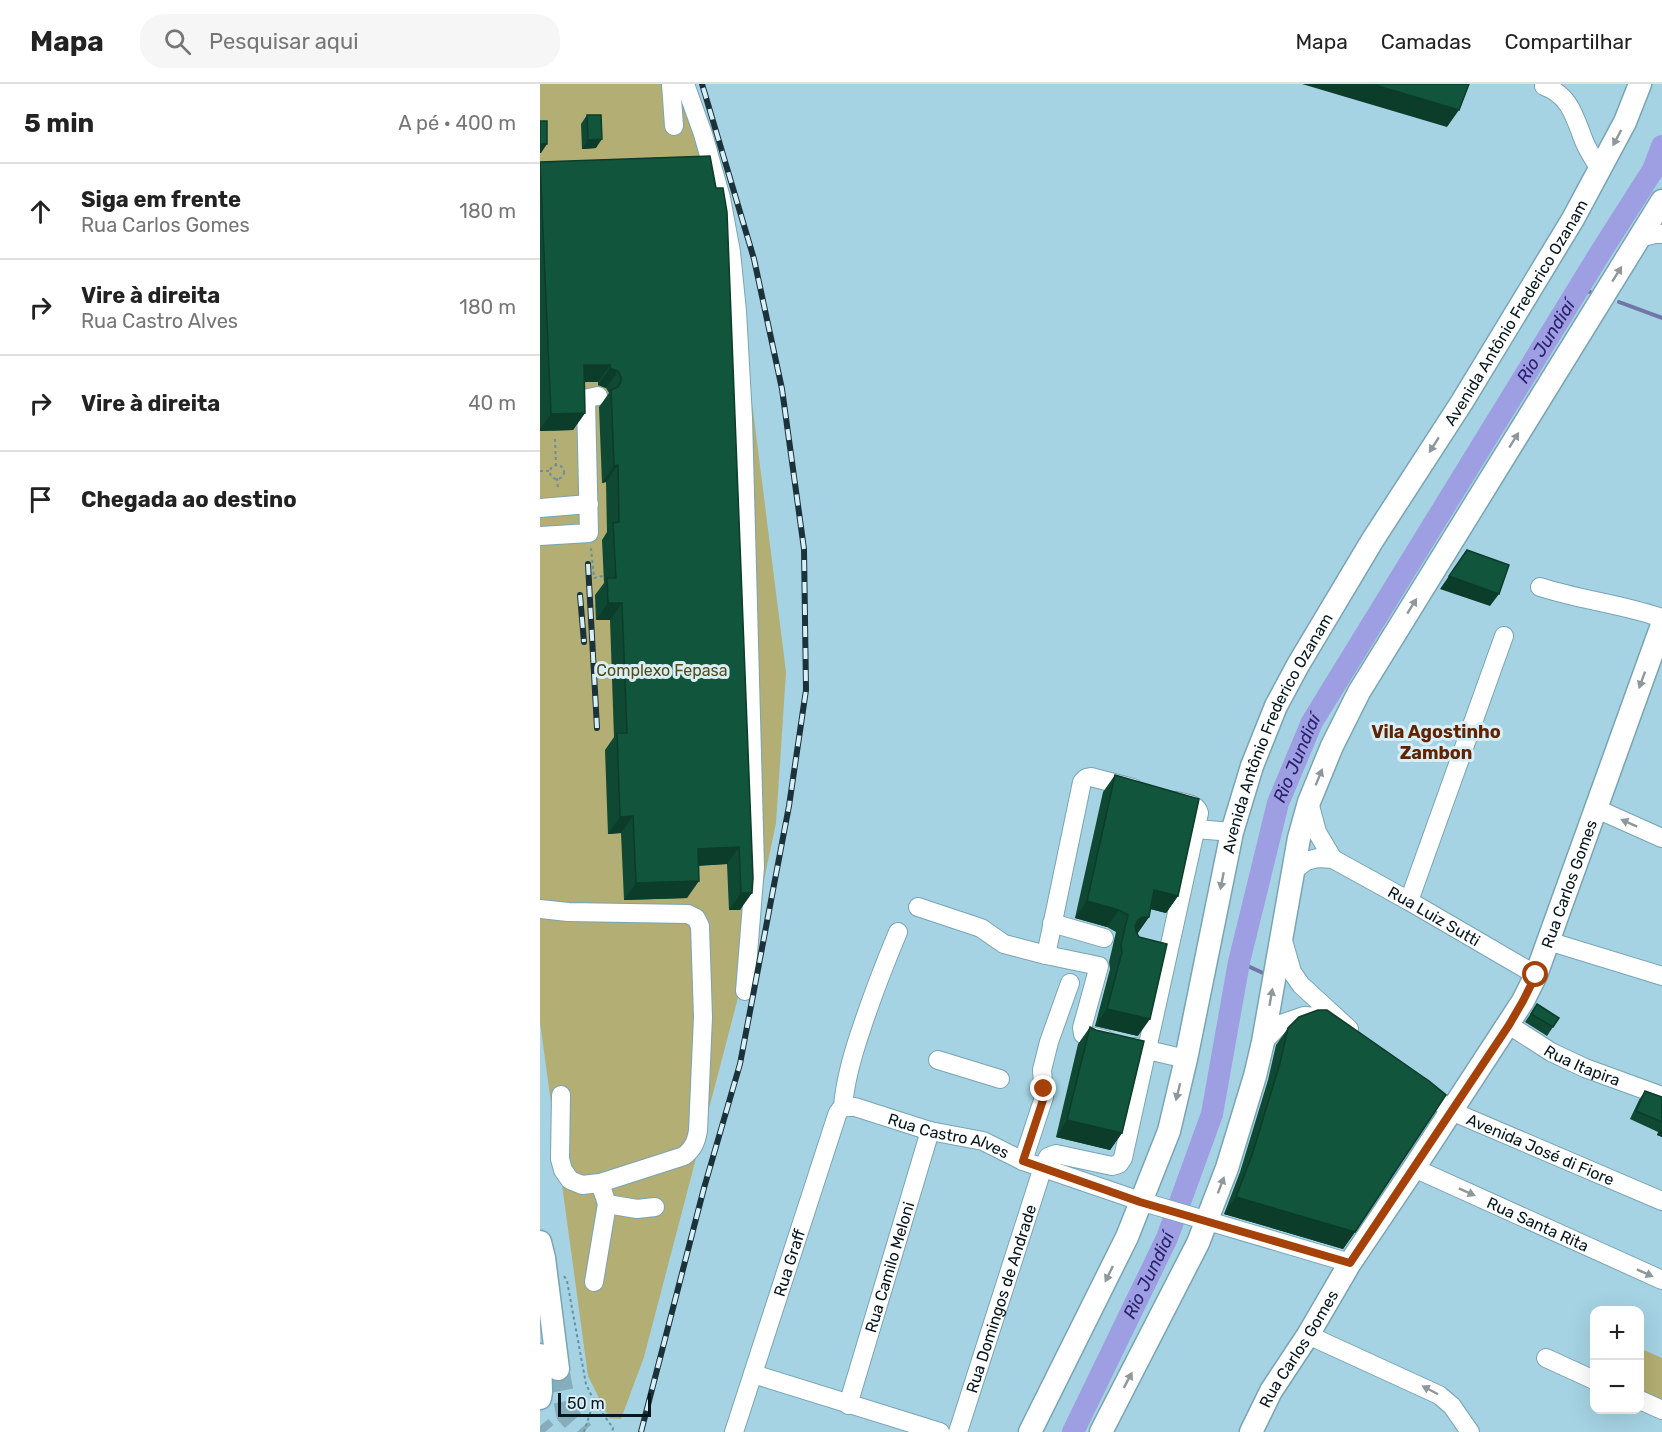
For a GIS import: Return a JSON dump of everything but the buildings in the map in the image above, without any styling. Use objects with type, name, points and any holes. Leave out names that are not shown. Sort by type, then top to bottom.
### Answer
[{"type":"main road","name":"Avenida Antônio Frederico Ozanam","points":[[1030,1432],[1146,1203],[1169,1131],[1186,1059],[1232,832],[1256,756],[1276,706],[1372,541],[1462,402],[1573,219],[1625,122],[1640,84]]},
{"type":"main road","points":[[1101,1432],[1198,1243],[1201,1220],[1227,1168],[1255,1077],[1263,1041],[1299,838],[1309,802],[1332,746],[1359,692],[1662,201]]},
{"type":"main road","name":"Rua Carlos Gomes","points":[[1251,1432],[1271,1391],[1308,1335],[1350,1263],[1523,1001],[1536,975],[1662,625]]},
{"type":"main road","points":[[540,1398],[549,1362],[542,1250]]},
{"type":"street","points":[[671,84],[674,126]]},
{"type":"street","points":[[685,84],[703,134],[721,198],[731,252],[737,310],[743,429],[755,867],[745,991]]},
{"type":"street","points":[[1553,86],[1572,109],[1584,141],[1600,169]]},
{"type":"street","points":[[1639,238],[1662,234]]},
{"type":"street","points":[[540,536],[589,534],[586,400],[598,396]]},
{"type":"street","points":[[540,508],[589,504]]},
{"type":"street","points":[[1540,587],[1566,595],[1641,610],[1662,618]]},
{"type":"street","points":[[1409,901],[1504,636]]},
{"type":"street","points":[[1043,1167],[1048,1157],[1056,1154],[1112,1166],[1119,1164],[1123,1158],[1147,1050],[1163,951],[1196,830],[1198,809],[1154,794],[1091,777],[1086,778],[1082,782],[1046,955]]},
{"type":"street","points":[[1309,802],[1317,832],[1333,859]]},
{"type":"street","points":[[1596,809],[1662,838]]},
{"type":"street","points":[[1196,830],[1232,832]]},
{"type":"street","points":[[1293,871],[1306,861],[1318,858],[1333,859]]},
{"type":"street","name":"Rua Luiz Sutti","points":[[1333,859],[1536,975]]},
{"type":"street","points":[[918,907],[981,928],[1005,944],[1099,966]]},
{"type":"street","points":[[540,909],[567,912],[688,914],[696,918],[700,926],[703,1017],[698,1131],[691,1151],[684,1156],[600,1183],[582,1185],[570,1180],[563,1170],[561,1159],[561,1095]]},
{"type":"street","points":[[1052,923],[1109,939],[1082,1028],[1083,1034],[1186,1059]]},
{"type":"street","name":"Rua Graff","points":[[734,1432],[838,1110],[849,1107],[846,1076],[875,989],[898,932]]},
{"type":"street","points":[[1281,936],[1292,972],[1301,985],[1358,1036]]},
{"type":"street","points":[[1548,941],[1662,976]]},
{"type":"street","points":[[1023,1161],[1044,1097],[1042,1070],[1049,1042],[1070,983]]},
{"type":"street","points":[[1263,1041],[1310,993]]},
{"type":"street","points":[[1281,1024],[1304,1016],[1318,1016],[1340,1021]]},
{"type":"street","name":"Rua Itapira","points":[[1509,1025],[1560,1056],[1585,1068],[1662,1096]]},
{"type":"street","points":[[938,1060],[1000,1079]]},
{"type":"street","name":"Avenida José di Fiore","points":[[1404,1073],[1451,1111],[1662,1201]]},
{"type":"street","name":"Rua Castro Alves","points":[[849,1107],[930,1131],[983,1142],[1023,1161],[1146,1203],[1350,1263]]},
{"type":"street","name":"Rua Camilo Meloni","points":[[848,1405],[930,1131]]},
{"type":"street","name":"Rua Domingos de Andrade","points":[[958,1432],[1043,1167]]},
{"type":"street","name":"Rua Santa Rita","points":[[1414,1168],[1662,1280]]},
{"type":"street","points":[[594,1282],[607,1204],[600,1183]]},
{"type":"street","points":[[607,1204],[637,1209],[655,1207]]},
{"type":"street","points":[[1308,1335],[1439,1395],[1452,1406],[1470,1432]]},
{"type":"street","points":[[1546,1358],[1590,1378]]},
{"type":"street","points":[[753,1374],[940,1432]]},
{"type":"street","points":[[1644,1402],[1662,1410]]},
{"type":"path","points":[[555,439],[556,465]]},
{"type":"path","points":[[550,471],[556,465]]},
{"type":"path","points":[[556,465],[561,466],[564,472]]},
{"type":"path","points":[[540,471],[550,471]]},
{"type":"path","points":[[550,471],[553,477],[557,478],[562,477],[564,472]]},
{"type":"path","points":[[564,472],[570,472]]},
{"type":"path","points":[[557,478],[558,495]]},
{"type":"path","points":[[589,534],[594,578],[603,576]]},
{"type":"path","points":[[542,1250],[567,1281],[586,1384],[594,1401],[613,1428],[612,1432]]},
{"type":"path","points":[[584,1432],[594,1401]]},
{"type":"green space","name":"Complexo Fepasa","points":[[540,84],[694,84],[727,204],[786,672],[776,823],[745,971],[644,1357],[621,1419],[609,1418],[588,1376],[540,1022]]},
{"type":"green space","points":[[1644,1350],[1662,1358],[1662,1402],[1644,1394]]},
{"type":"waterway","name":"Rio Jundiaí","points":[[1073,1432],[1167,1238],[1212,1114],[1239,962],[1278,803],[1312,722],[1653,170],[1662,146]]},
{"type":"waterway","points":[[1579,288],[1590,292]]},
{"type":"waterway","points":[[1619,302],[1662,318]]},
{"type":"waterway","points":[[1239,962],[1263,973]]},
{"type":"tunnel","points":[[558,1369],[567,1414],[583,1432]]},
{"type":"tunnel","points":[[540,1426],[545,1432]]},
{"type":"railway","points":[[641,1432],[704,1188],[740,1064],[789,806],[806,690],[804,549],[782,389],[754,259],[702,84]]},
{"type":"railway","points":[[588,564],[597,728]]},
{"type":"railway","points":[[580,595],[584,642]]},
{"type":"district","name":"Vila Agostinho Zambon","points":[[1436,742]]},
{"type":"route","points":[[1044,1089],[1044,1097],[1023,1161],[1140,1202],[1350,1263],[1509,1025],[1536,975]]}]
